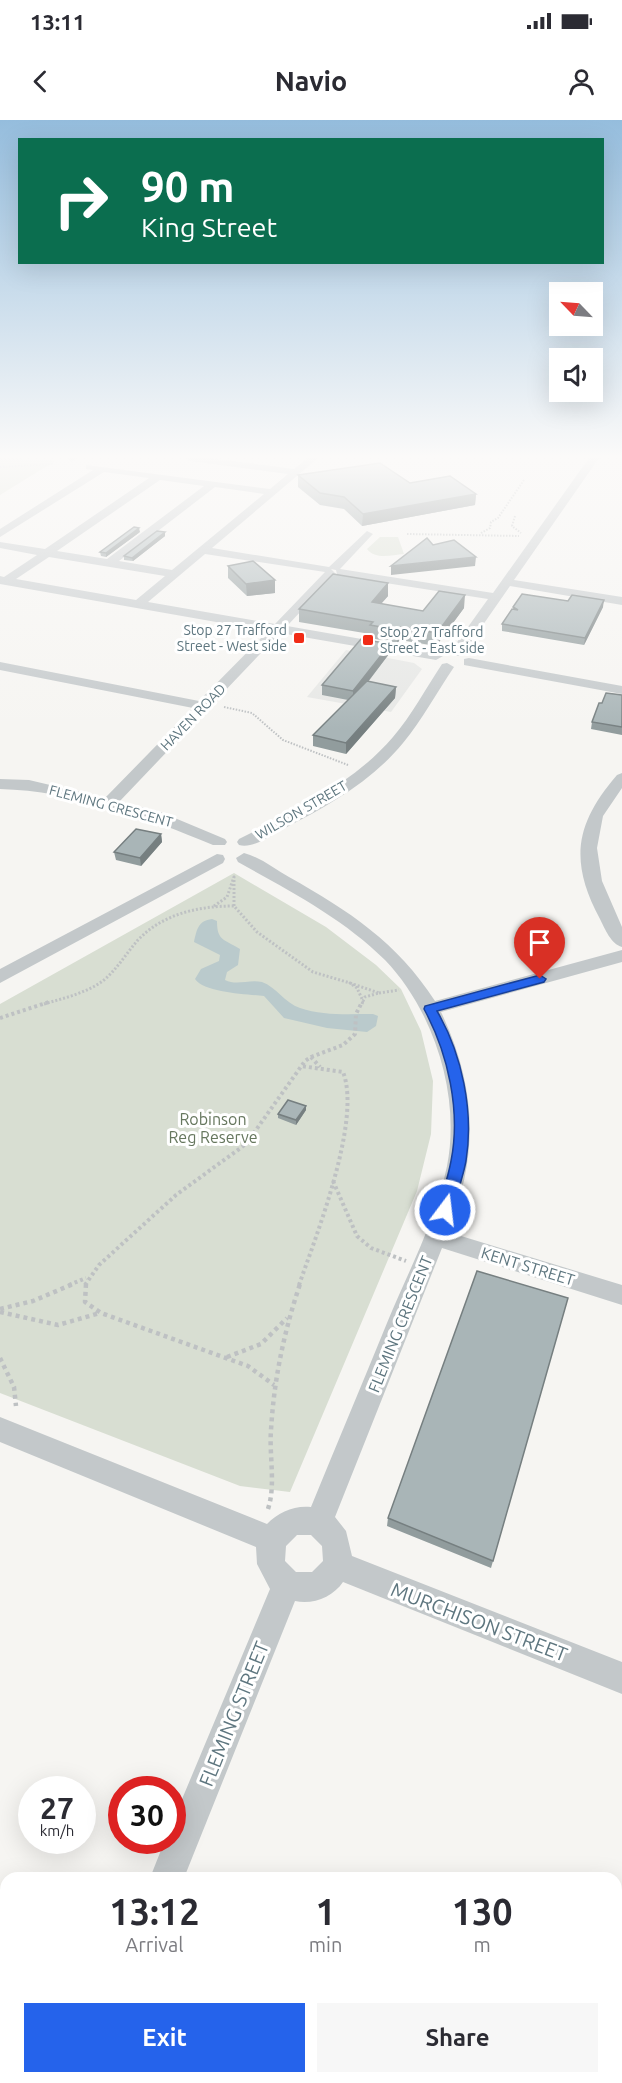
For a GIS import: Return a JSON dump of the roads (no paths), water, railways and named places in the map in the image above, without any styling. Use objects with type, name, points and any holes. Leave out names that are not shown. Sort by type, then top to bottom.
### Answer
[{"type":"street","points":[[28,550],[174,574]]},
{"type":"street","points":[[3,581],[53,550]]},
{"type":"street","points":[[110,563],[127,550]]},
{"type":"street","points":[[137,605],[203,550],[497,597]]},
{"type":"street","name":"HAVEN ROAD","points":[[108,804],[353,550]]},
{"type":"street","points":[[457,652],[530,550]]},
{"type":"street","points":[[3,581],[463,666],[469,662],[622,690]]},
{"type":"street","points":[[507,582],[622,601]]},
{"type":"street","points":[[442,662],[442,653],[457,652],[469,657],[469,662]]},
{"type":"street","name":"WILSON STREET","points":[[245,850],[338,792],[397,741],[442,662]]},
{"type":"street","points":[[0,666],[204,705]]},
{"type":"street","points":[[622,778],[614,799],[595,816],[589,840],[591,870],[602,904],[622,941]]},
{"type":"street","name":"FLEMING CRESCENT","points":[[0,784],[29,785],[176,822],[218,850]]},
{"type":"street","points":[[0,978],[218,850],[230,839],[245,850]]},
{"type":"street","name":"FLEMING CRESCENT","points":[[245,850],[370,936],[417,986],[439,1025],[455,1070],[461,1118],[459,1160],[435,1237],[319,1522]]},
{"type":"street","points":[[430,1009],[622,956]]},
{"type":"street","name":"KENT STREET","points":[[435,1237],[622,1295]]},
{"type":"street","points":[[0,1429],[265,1537]]},
{"type":"street","points":[[302,1520],[319,1522],[336,1539],[337,1565],[329,1577],[316,1586],[297,1587],[287,1584],[275,1572],[265,1537],[292,1522],[302,1520]]},
{"type":"street","name":"MURCHISON STREET","points":[[337,1565],[622,1678]]},
{"type":"street","name":"FLEMING STREET","points":[[169,1872],[287,1584]]},
{"type":"place","name":"Stop 27 Trafford Street - West side","points":[[299,638]]},
{"type":"place","name":"Stop 27 Trafford Street - East side","points":[[368,640]]},
{"type":"park label","name":"Robinson Reg Reserve","points":[[213,1128]]}]
